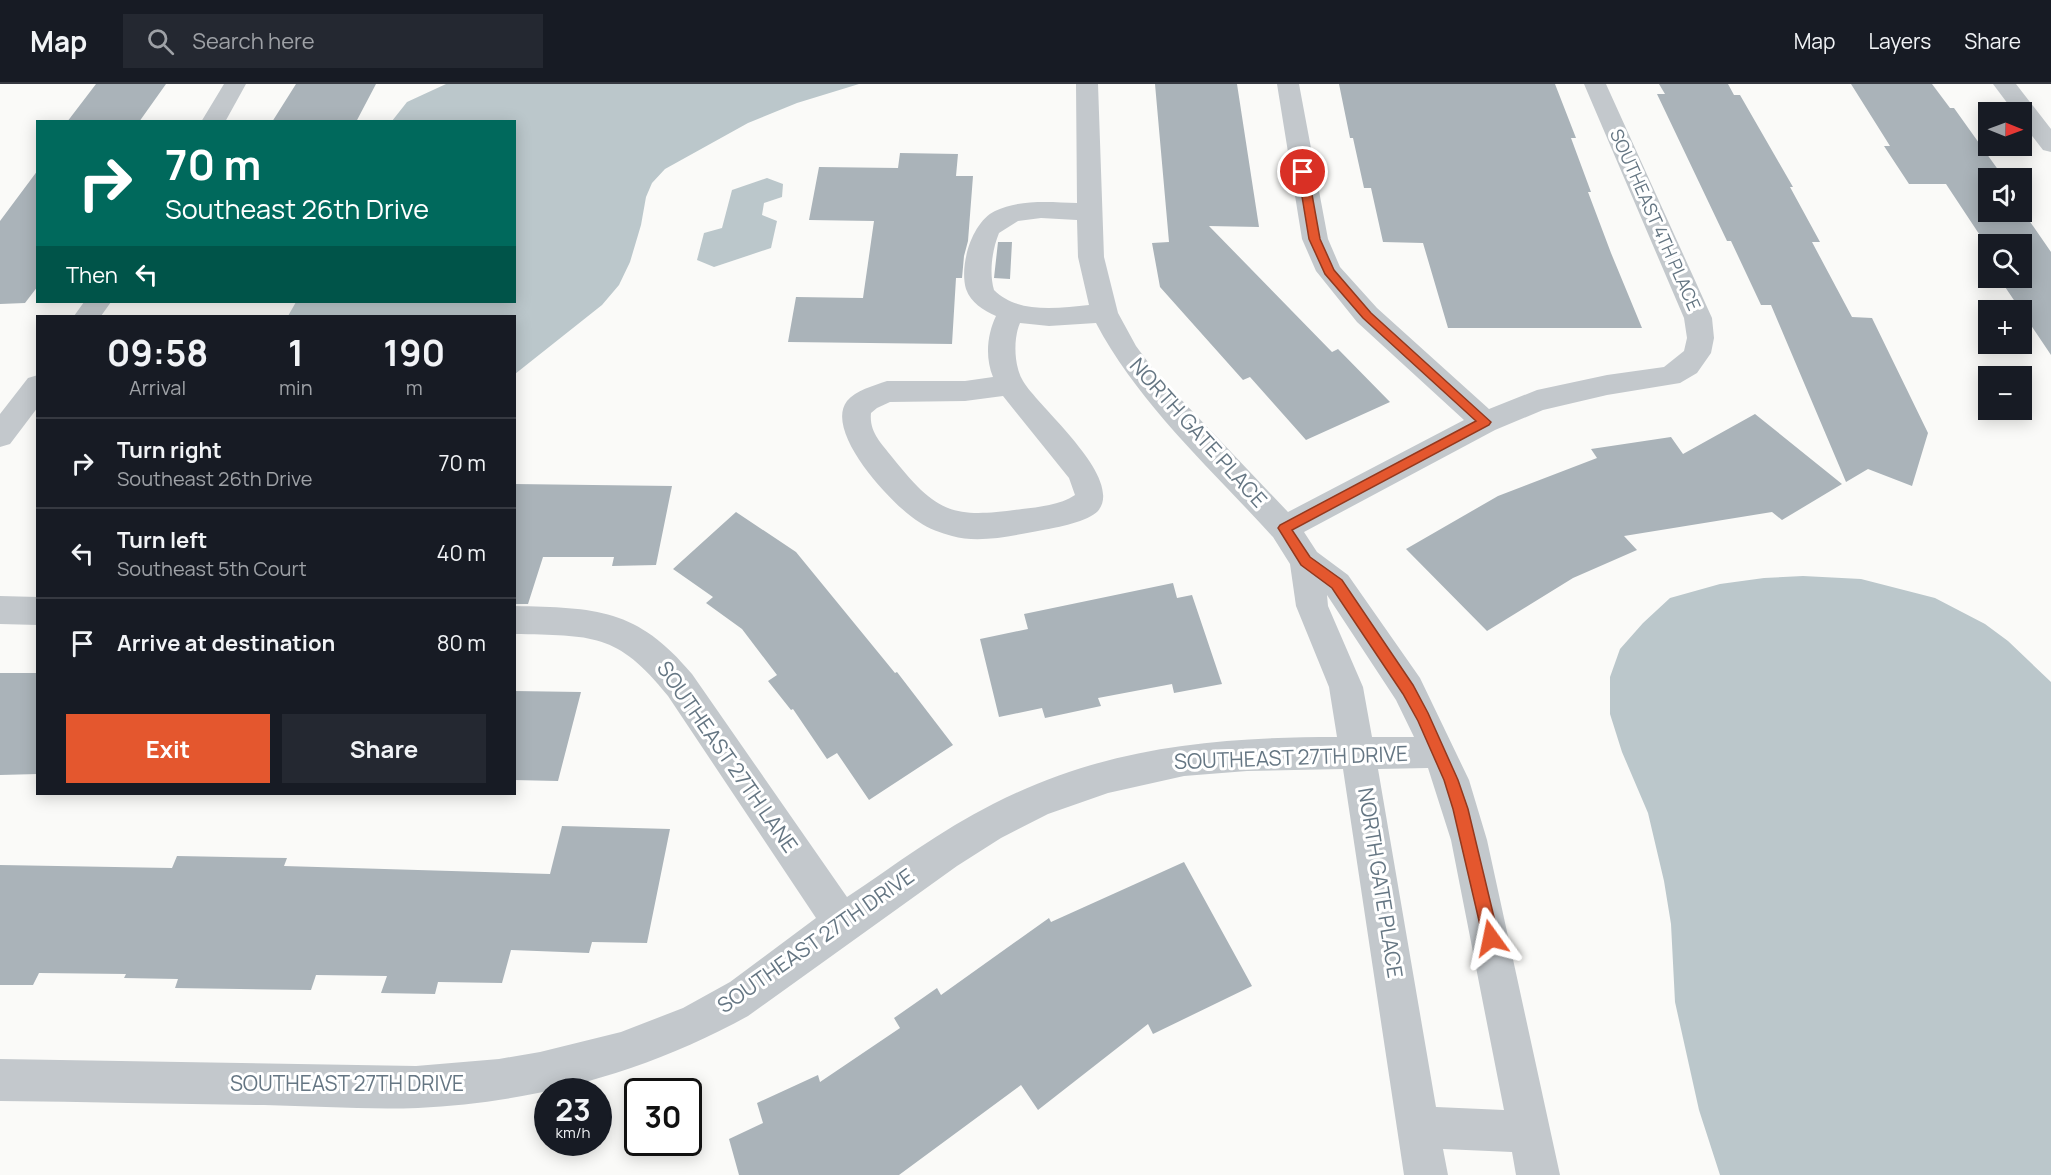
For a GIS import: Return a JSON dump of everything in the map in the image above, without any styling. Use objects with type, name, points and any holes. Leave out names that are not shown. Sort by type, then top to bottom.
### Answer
[{"type":"street","points":[[214,120],[235,84]]},
{"type":"street","name":"NORTH GATE PLACE","points":[[1087,84],[1093,272],[1104,313],[1125,352],[1146,380],[1284,528],[1306,561],[1337,584],[1408,689],[1439,752],[1461,809],[1472,850],[1538,1175]]},
{"type":"street","points":[[1284,528],[1485,422],[1367,315],[1329,271],[1315,239],[1288,84]]},
{"type":"street","name":"SOUTHEAST 4TH PLACE","points":[[1485,422],[1537,401],[1565,393],[1670,376],[1696,358],[1701,339],[1698,318],[1595,84]]},
{"type":"street","points":[[2004,84],[2051,145]]},
{"type":"street","points":[[1090,212],[1013,213],[992,225],[980,246],[979,289],[985,298],[996,306],[1012,311],[1040,316],[1104,313]]},
{"type":"street","points":[[88,315],[97,303]]},
{"type":"street","points":[[1010,385],[965,391],[876,395],[857,409],[855,418],[857,433],[900,486],[925,510],[950,523],[963,526],[988,526],[1079,509],[1087,503],[1090,496],[1088,484],[1080,470],[1010,385],[1002,364],[1003,330],[1012,311]]},
{"type":"street","points":[[0,436],[36,388]]},
{"type":"street","name":"NORTH GATE PLACE","points":[[1306,561],[1312,606],[1346,687],[1359,755],[1426,1175]]},
{"type":"street","points":[[0,610],[36,611]]},
{"type":"street","name":"SOUTHEAST 27TH LANE","points":[[516,620],[572,621],[595,624],[616,631],[651,651],[680,685],[842,923]]},
{"type":"street","name":"SOUTHEAST 27TH DRIVE","points":[[0,1080],[416,1087],[471,1085],[523,1077],[618,1053],[659,1039],[699,1021],[735,1001],[842,923],[953,847],[999,819],[1034,802],[1108,776],[1147,766],[1205,758],[1439,752]]},
{"type":"street","points":[[1419,1127],[1529,1132]]},
{"type":"shaded area","points":[[446,84],[859,84],[797,103],[748,123],[665,169],[652,183],[646,197],[641,225],[630,262],[619,285],[602,305],[516,373],[516,315],[289,315],[295,303],[516,303],[516,120],[393,120],[407,102]]},
{"type":"shaded area","points":[[767,178],[783,184],[782,197],[764,203],[762,215],[777,221],[771,248],[714,267],[697,260],[704,233],[722,228],[732,190]]},
{"type":"shaded area","points":[[1803,576],[1861,579],[1935,598],[1985,624],[2008,641],[2051,682],[2051,1175],[1720,1175],[1699,1110],[1675,1002],[1671,924],[1664,881],[1648,813],[1622,752],[1610,714],[1610,677],[1620,649],[1670,598],[1720,584]]},
{"type":"building","points":[[96,84],[166,84],[140,120],[69,120]]},
{"type":"building","points":[[296,84],[376,84],[357,120],[273,120]]},
{"type":"building","points":[[1155,84],[1237,84],[1259,227],[1209,226],[1332,352],[1338,349],[1390,402],[1306,440],[1250,377],[1243,380],[1160,287],[1152,243],[1169,242]]},
{"type":"building","points":[[1339,84],[1555,84],[1576,138],[1571,138],[1591,192],[1588,192],[1642,328],[1448,328],[1423,243],[1383,242],[1371,188],[1364,188],[1353,138],[1350,138]]},
{"type":"building","points":[[1659,84],[1728,84],[1734,95],[1740,95],[1793,187],[1790,187],[1820,242],[1812,242],[1852,317],[1872,318],[1928,433],[1912,486],[1868,469],[1846,482],[1771,305],[1761,305],[1731,241],[1727,241],[1657,94],[1665,94]]},
{"type":"building","points":[[1851,84],[1932,84],[1950,108],[1954,108],[1978,142],[1978,156],[1988,156],[1997,168],[1978,168],[1978,222],[2030,222],[2051,252],[2051,355],[2032,327],[2032,300],[2014,300],[2006,288],[2032,288],[2032,234],[1979,234],[1946,184],[1909,184],[1884,146],[1890,146]]},
{"type":"building","points":[[900,153],[958,154],[956,176],[973,176],[968,241],[962,278],[956,278],[952,344],[788,342],[796,297],[863,298],[874,221],[809,220],[819,167],[898,168]]},
{"type":"building","points":[[36,173],[36,289],[25,303],[0,304],[0,221]]},
{"type":"building","points":[[998,242],[1012,242],[1010,279],[994,278]]},
{"type":"building","points":[[1755,414],[1842,484],[1782,520],[1772,512],[1624,536],[1637,550],[1573,578],[1487,631],[1406,549],[1498,496],[1597,458],[1591,449],[1671,437],[1683,454]]},
{"type":"building","points":[[516,484],[672,486],[656,565],[612,566],[614,557],[543,557],[528,604],[516,604]]},
{"type":"building","points":[[736,512],[796,552],[895,673],[897,672],[953,745],[869,800],[837,753],[827,759],[793,709],[791,710],[768,681],[777,675],[742,629],[706,603],[713,597],[673,569]]},
{"type":"building","points":[[1173,583],[1177,598],[1192,595],[1222,684],[1174,693],[1172,684],[1098,698],[1101,706],[1045,718],[1042,708],[999,717],[980,639],[1028,629],[1024,614]]},
{"type":"building","points":[[0,673],[36,673],[36,774],[0,775]]},
{"type":"building","points":[[516,691],[581,692],[558,781],[516,780]]},
{"type":"building","points":[[562,826],[670,829],[647,943],[592,942],[589,953],[511,950],[502,983],[438,982],[435,994],[381,993],[387,976],[316,975],[311,990],[175,988],[178,979],[124,978],[126,974],[39,973],[33,985],[0,985],[0,865],[172,868],[177,856],[287,858],[284,866],[550,874]]},
{"type":"building","points":[[1184,862],[1252,986],[1153,1034],[1148,1024],[1038,1110],[1021,1085],[899,1175],[739,1175],[729,1139],[763,1123],[757,1103],[818,1075],[820,1082],[900,1028],[894,1018],[937,988],[941,995],[1049,918],[1051,922]]},
{"type":"route","points":[[1303,172],[1315,239],[1329,271],[1367,315],[1485,422],[1284,528],[1306,561],[1337,584],[1408,689],[1423,717],[1451,780],[1461,809],[1491,938]]}]
